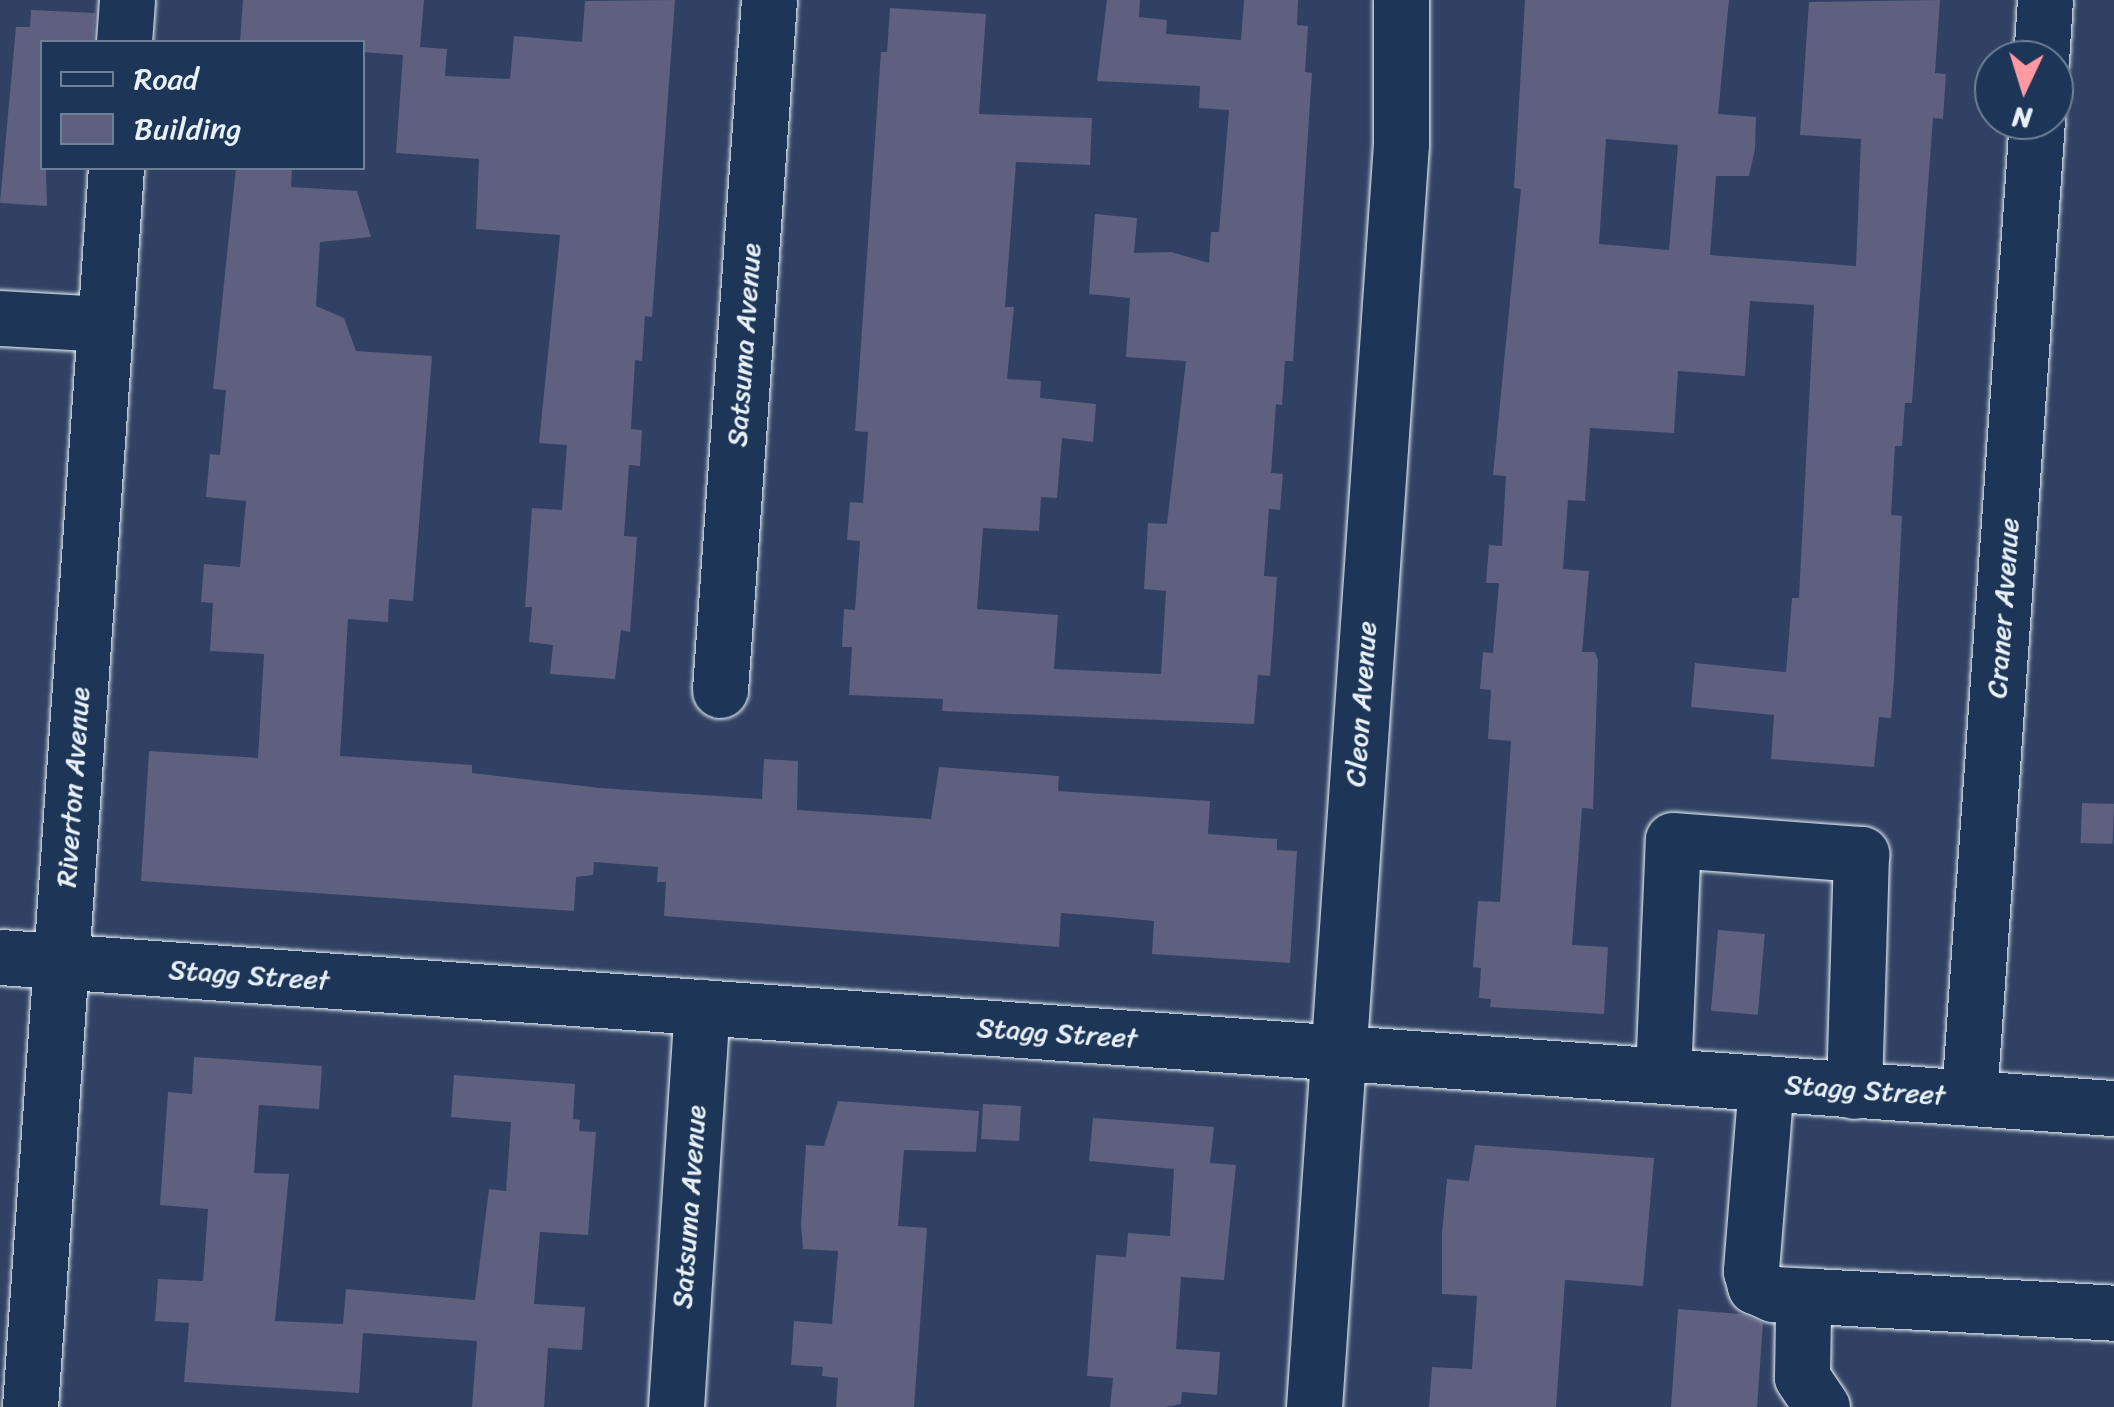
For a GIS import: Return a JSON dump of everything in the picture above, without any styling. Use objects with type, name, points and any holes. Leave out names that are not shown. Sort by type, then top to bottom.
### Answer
[{"type":"street","points":[[124,40],[127,0]]},
{"type":"street","name":"Satsuma Avenue","points":[[720,690],[769,0]]},
{"type":"street","name":"Cleon Avenue","points":[[1314,1407],[1401,144],[1401,0]]},
{"type":"street","points":[[2042,40],[2045,0]]},
{"type":"street","name":"Craner Avenue","points":[[1969,1097],[2035,140]]},
{"type":"street","name":"Riverton Avenue","points":[[30,1407],[116,170]]},
{"type":"street","points":[[0,318],[105,324]]},
{"type":"street","points":[[1663,1074],[1673,840],[1861,854],[1854,1091]]},
{"type":"street","name":"Stagg Street","points":[[0,958],[2114,1108]]},
{"type":"street","name":"Satsuma Avenue","points":[[676,1407],[702,1007]]},
{"type":"street","points":[[1766,1083],[1751,1271],[1755,1286],[1773,1294],[2114,1313]]},
{"type":"street","points":[[1814,1296],[1803,1310],[1802,1377],[1822,1407]]},
{"type":"building","points":[[243,0],[424,0],[420,47],[447,49],[445,76],[510,79],[514,36],[582,42],[585,1],[675,0],[652,317],[645,316],[642,361],[635,360],[631,429],[642,430],[640,466],[629,465],[624,536],[637,537],[630,632],[621,630],[615,679],[550,674],[553,645],[529,642],[532,607],[525,607],[532,508],[562,510],[567,445],[539,443],[560,235],[476,229],[479,159],[396,153],[403,55],[365,52],[365,40],[240,40]]},
{"type":"building","points":[[1107,0],[1140,0],[1139,17],[1167,20],[1166,34],[1241,40],[1244,0],[1298,0],[1297,25],[1308,26],[1305,72],[1312,73],[1293,361],[1285,361],[1282,405],[1276,404],[1271,473],[1283,474],[1280,510],[1269,509],[1264,576],[1277,577],[1270,676],[1258,675],[1254,724],[942,711],[943,699],[849,695],[852,647],[842,647],[844,609],[855,610],[860,541],[847,540],[850,502],[863,503],[868,432],[855,431],[881,52],[887,52],[890,8],[986,14],[979,114],[1092,118],[1090,165],[1016,162],[1005,307],[1014,307],[1007,379],[1041,381],[1040,398],[1096,404],[1093,442],[1062,438],[1057,498],[1041,497],[1039,531],[983,528],[977,609],[1058,615],[1054,669],[1161,674],[1166,591],[1144,589],[1148,523],[1167,524],[1186,361],[1126,357],[1130,298],[1089,294],[1095,214],[1137,218],[1134,253],[1171,252],[1209,263],[1211,232],[1219,232],[1229,110],[1199,108],[1200,86],[1097,81]]},
{"type":"building","points":[[1525,0],[1729,0],[1718,114],[1756,117],[1755,149],[1749,176],[1716,176],[1710,255],[1856,266],[1861,139],[1800,135],[1809,2],[1940,0],[1935,73],[1946,74],[1943,119],[1933,118],[1912,403],[1905,403],[1902,446],[1895,446],[1891,515],[1902,516],[1894,680],[1891,718],[1879,717],[1874,767],[1771,759],[1774,715],[1691,707],[1695,663],[1786,672],[1792,598],[1799,598],[1814,305],[1750,301],[1745,376],[1678,371],[1674,433],[1590,428],[1585,501],[1568,500],[1563,569],[1589,571],[1582,652],[1595,652],[1598,660],[1593,809],[1582,808],[1572,945],[1608,947],[1604,1014],[1490,1007],[1491,999],[1479,998],[1481,968],[1473,967],[1478,901],[1500,902],[1511,741],[1488,739],[1491,690],[1480,689],[1483,652],[1493,653],[1499,583],[1486,583],[1489,545],[1502,546],[1506,476],[1493,475],[1521,189],[1514,188]],"holes":[[[1606,139],[1678,145],[1669,250],[1599,244]]]},
{"type":"building","points":[[31,10],[95,13],[93,40],[40,40],[40,170],[46,170],[47,206],[0,203],[16,27],[30,27]]},
{"type":"building","points":[[236,170],[292,170],[291,187],[357,191],[371,237],[320,242],[316,306],[344,318],[356,351],[432,356],[413,601],[389,599],[388,622],[348,619],[340,756],[472,765],[472,773],[600,788],[762,799],[764,759],[798,761],[797,810],[931,819],[939,767],[1059,776],[1058,791],[1210,801],[1208,834],[1277,839],[1277,850],[1297,851],[1290,963],[1152,954],[1154,921],[1061,913],[1059,947],[664,916],[666,882],[657,882],[658,867],[594,862],[593,875],[576,877],[574,911],[141,881],[149,751],[258,758],[264,654],[210,651],[213,603],[201,602],[204,564],[240,567],[246,501],[206,497],[210,454],[220,455],[226,390],[213,389]]},
{"type":"building","points":[[2082,803],[2114,804],[2113,844],[2081,843]]},
{"type":"building","points":[[1718,930],[1765,934],[1758,1015],[1711,1011]]},
{"type":"building","points":[[194,1057],[322,1066],[319,1109],[259,1105],[254,1173],[289,1174],[275,1321],[343,1324],[346,1289],[475,1300],[489,1189],[506,1191],[511,1122],[451,1117],[454,1075],[575,1084],[573,1119],[580,1120],[579,1131],[596,1132],[588,1235],[540,1232],[534,1304],[585,1307],[582,1350],[548,1348],[544,1407],[472,1407],[477,1341],[363,1333],[359,1393],[184,1382],[189,1323],[155,1321],[158,1279],[203,1281],[208,1209],[160,1205],[168,1092],[192,1094]]},
{"type":"building","points":[[838,1101],[979,1111],[976,1152],[904,1150],[898,1226],[927,1228],[914,1407],[836,1407],[838,1378],[822,1376],[823,1367],[791,1365],[794,1321],[832,1324],[838,1251],[803,1249],[801,1224],[806,1145],[824,1146]]},
{"type":"building","points":[[983,1104],[1021,1106],[1019,1141],[981,1139]]},
{"type":"building","points":[[1093,1118],[1214,1127],[1210,1163],[1236,1165],[1224,1280],[1181,1277],[1176,1349],[1220,1352],[1217,1395],[1182,1392],[1181,1404],[1110,1407],[1113,1378],[1087,1376],[1096,1255],[1126,1257],[1128,1233],[1170,1236],[1174,1169],[1089,1161]]},
{"type":"building","points":[[1475,1145],[1654,1158],[1643,1286],[1565,1280],[1556,1407],[1429,1407],[1432,1367],[1472,1369],[1477,1296],[1442,1294],[1442,1234],[1447,1179],[1469,1181]]},
{"type":"building","points":[[1678,1309],[1741,1314],[1763,1323],[1757,1407],[1671,1407]]}]
